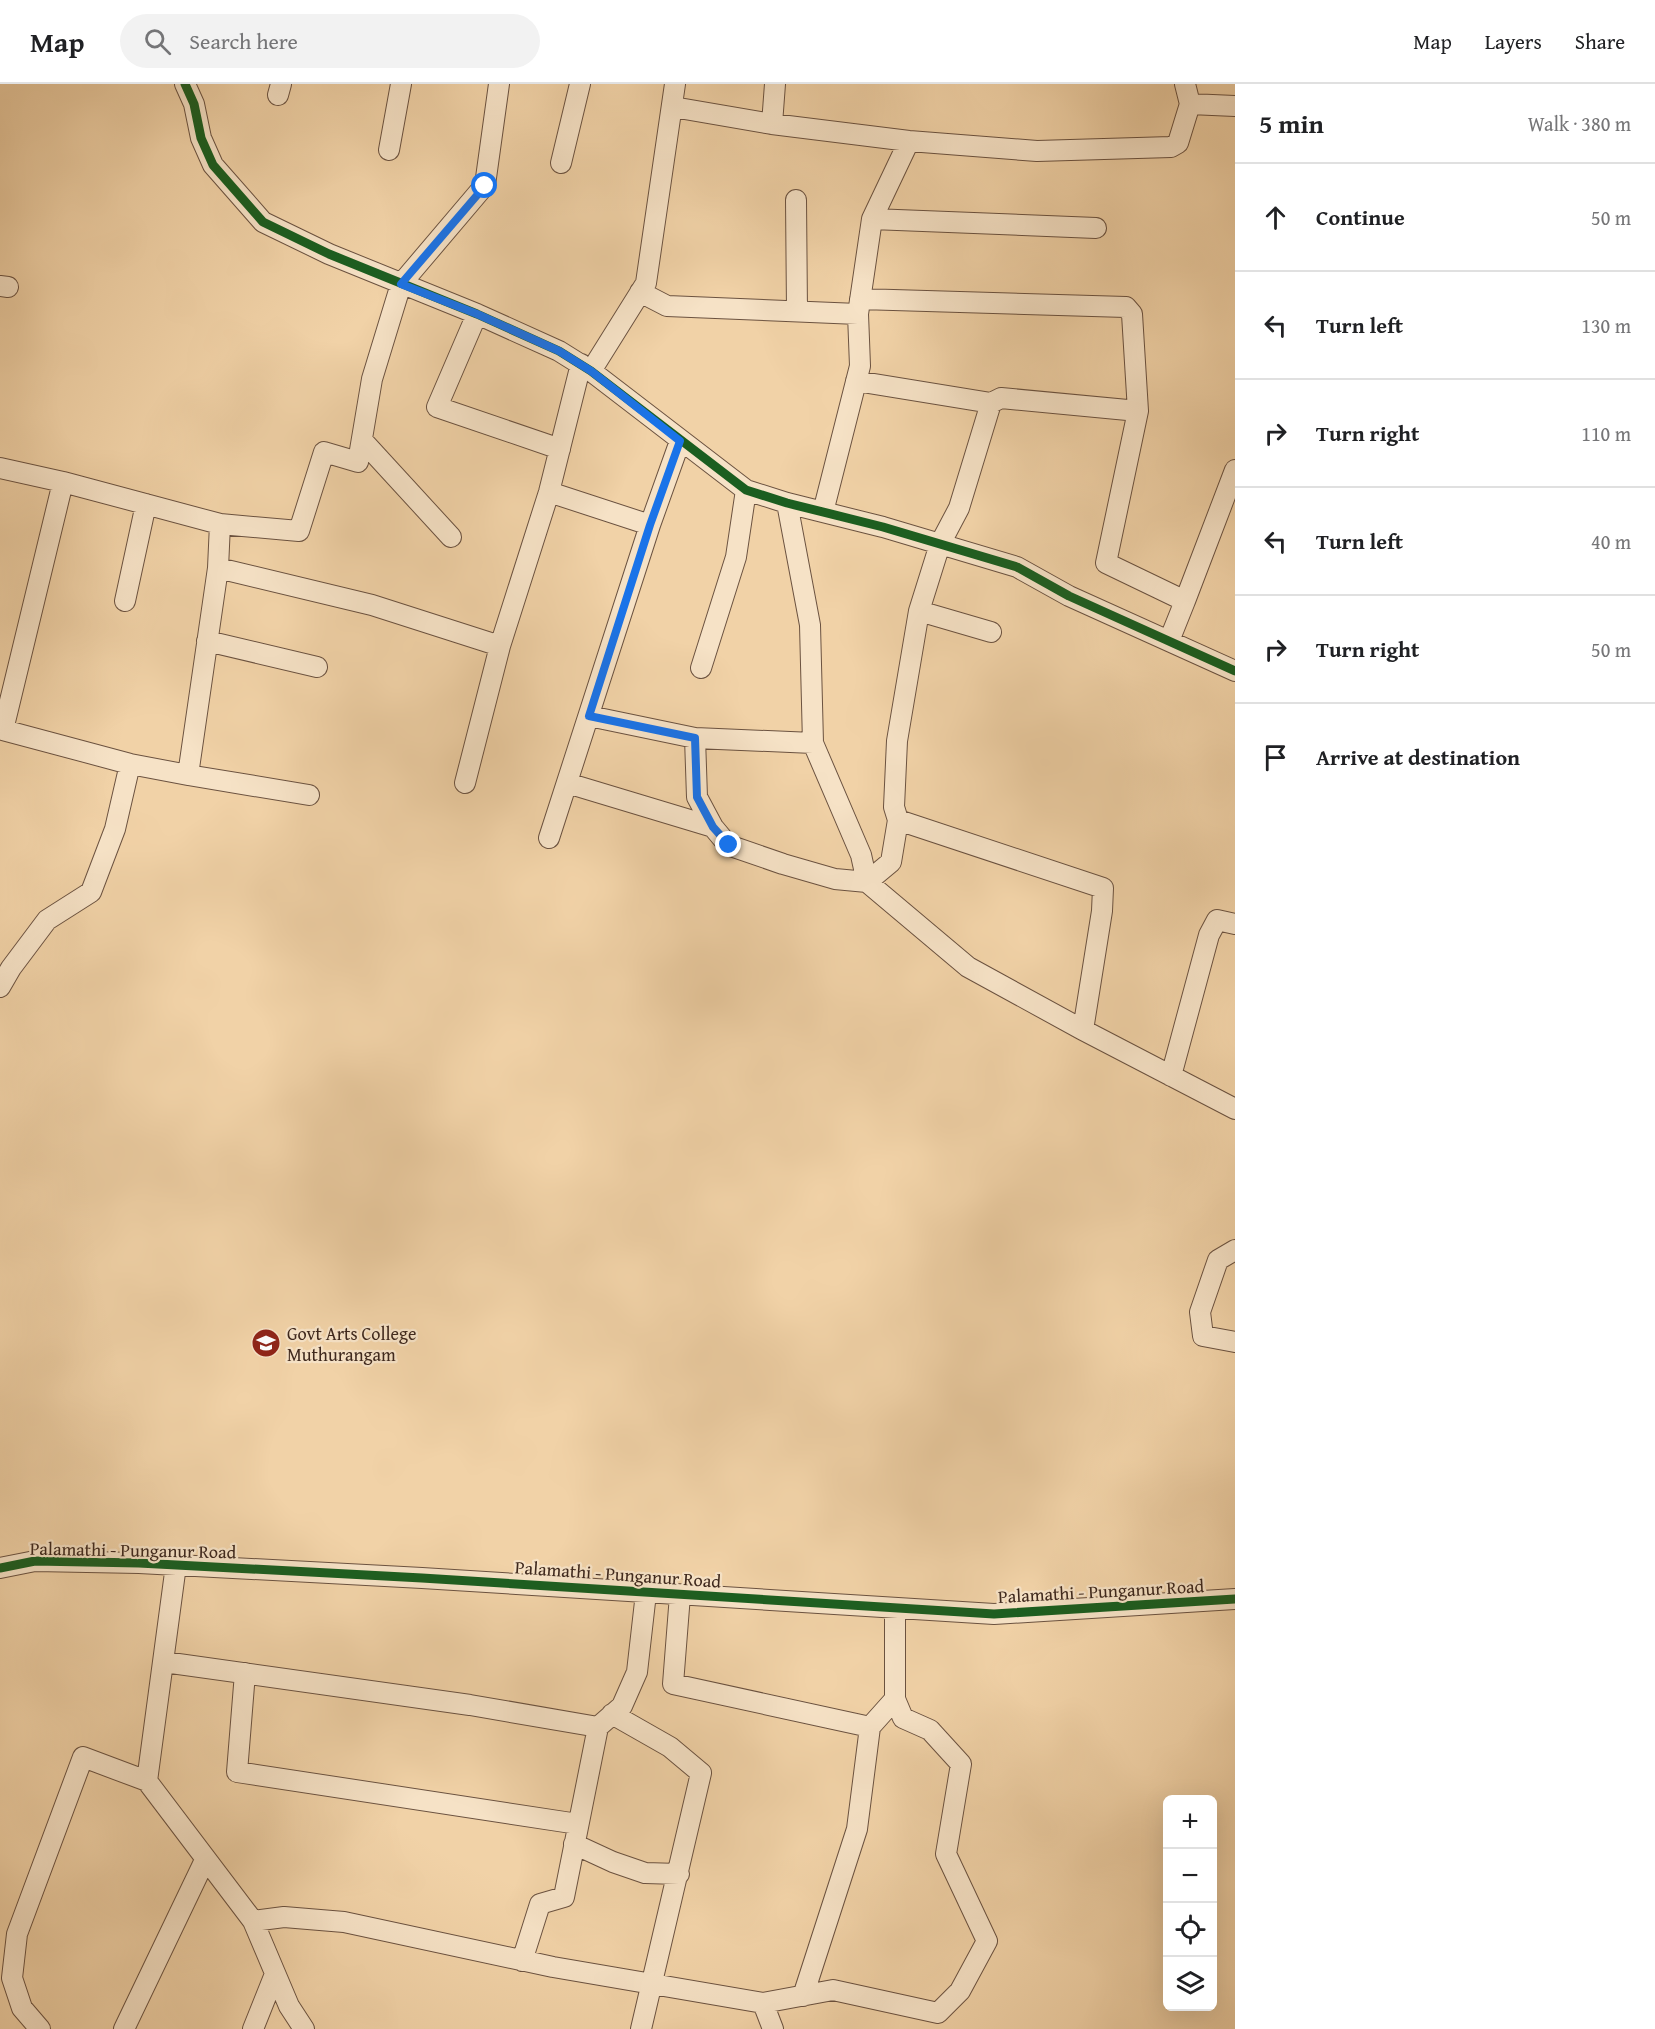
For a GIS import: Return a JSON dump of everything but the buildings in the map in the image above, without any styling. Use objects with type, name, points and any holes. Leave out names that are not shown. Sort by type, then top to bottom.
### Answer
[{"type":"street","points":[[185,84],[194,104],[201,138],[213,165],[263,222],[329,254],[477,314],[559,351],[586,368],[746,490],[1017,567],[1069,596],[1235,670]]},
{"type":"street","points":[[389,150],[401,84]]},
{"type":"street","points":[[0,468],[63,482],[220,524],[299,531],[324,452],[358,462],[372,379],[401,284],[485,186],[499,84]]},
{"type":"street","points":[[561,163],[580,84]]},
{"type":"street","points":[[465,783],[500,646],[586,368],[646,283],[675,84]]},
{"type":"street","points":[[772,124],[775,84]]},
{"type":"street","points":[[673,107],[772,124],[909,141],[1037,151],[1170,147],[1178,143],[1190,104],[1185,84]]},
{"type":"street","points":[[1190,104],[1235,106]]},
{"type":"street","points":[[823,512],[860,366],[859,306],[872,219],[909,141]]},
{"type":"street","points":[[796,200],[797,311]]},
{"type":"street","points":[[872,219],[1096,228]]},
{"type":"street","points":[[640,292],[667,306],[797,311],[859,306],[1126,307],[1132,314],[1138,411],[1106,563],[1185,601]]},
{"type":"street","points":[[477,314],[437,406],[560,450]]},
{"type":"street","points":[[856,381],[991,403],[1001,398],[1138,411]]},
{"type":"street","points":[[867,882],[891,862],[898,820],[894,807],[897,741],[919,611],[940,544],[959,508],[991,403]]},
{"type":"street","points":[[362,440],[451,537]]},
{"type":"street","points":[[549,838],[650,525],[680,441]]},
{"type":"street","points":[[1169,641],[1235,470]]},
{"type":"street","points":[[63,482],[2,736],[129,764],[309,795]]},
{"type":"street","points":[[701,668],[736,557],[746,490]]},
{"type":"street","points":[[549,492],[650,525]]},
{"type":"street","points":[[787,503],[810,625],[813,743],[861,855],[867,882]]},
{"type":"street","points":[[125,601],[146,504]]},
{"type":"street","points":[[188,775],[218,568],[220,524]]},
{"type":"street","points":[[218,568],[372,605],[500,646]]},
{"type":"street","points":[[919,611],[991,632]]},
{"type":"street","points":[[207,641],[317,668]]},
{"type":"street","points":[[589,716],[695,738],[813,743]]},
{"type":"street","points":[[695,738],[697,797],[713,827],[729,845],[835,879],[867,882],[968,967],[1235,1109]]},
{"type":"street","points":[[0,987],[11,968],[47,920],[91,892],[115,829],[129,764]]},
{"type":"street","points":[[567,783],[713,827]]},
{"type":"street","points":[[898,820],[1103,888],[1102,911],[1083,1030]]},
{"type":"street","points":[[1170,1076],[1209,935],[1216,920],[1235,924]]},
{"type":"street","points":[[1235,1250],[1218,1260],[1200,1312],[1203,1336],[1235,1342]]},
{"type":"street","name":"Palamathi - Punganur Road","points":[[0,1568],[35,1561],[176,1565],[994,1614],[1235,1599]]},
{"type":"street","points":[[147,1781],[176,1565]]},
{"type":"street","points":[[522,1961],[540,1904],[564,1897],[576,1834],[605,1721],[622,1706],[637,1672],[646,1593]]},
{"type":"street","points":[[680,1595],[673,1684],[870,1727]]},
{"type":"street","points":[[253,1921],[284,1917],[344,1922],[522,1961],[764,2003],[833,1990],[938,2013],[960,1991],[987,1941],[946,1854],[962,1764],[930,1730],[903,1718],[895,1700],[895,1608]]},
{"type":"street","points":[[164,1662],[470,1705],[605,1721],[670,1747],[701,1773],[641,2029]]},
{"type":"street","points":[[245,1673],[237,1772],[480,1811],[576,1834],[613,1862],[645,1873],[679,1874]]},
{"type":"street","points":[[803,1996],[857,1829],[870,1727],[895,1700]]},
{"type":"street","points":[[40,2029],[22,2008],[12,1978],[17,1934],[83,1757],[147,1781],[253,1921],[289,2006],[304,2029]]},
{"type":"street","points":[[124,2029],[205,1860]]},
{"type":"street","points":[[253,2029],[275,1974]]},
{"type":"street","points":[[764,2003],[773,2029]]},
{"type":"cycle path","points":[[185,84],[194,104],[201,138],[213,165],[263,222],[329,254],[477,314],[559,351],[591,371],[746,490],[787,503],[883,527],[1017,567],[1069,596],[1235,671]]},
{"type":"cycle path","points":[[0,1568],[35,1561],[139,1563],[422,1578],[994,1614],[1235,1599]]},
{"type":"place","name":"Govt Arts College Muthurangam","points":[[266,1343]]},
{"type":"route","points":[[485,186],[401,284],[477,314],[559,351],[591,371],[680,441],[650,525],[589,716],[695,738],[697,797],[713,827],[729,845]]}]
